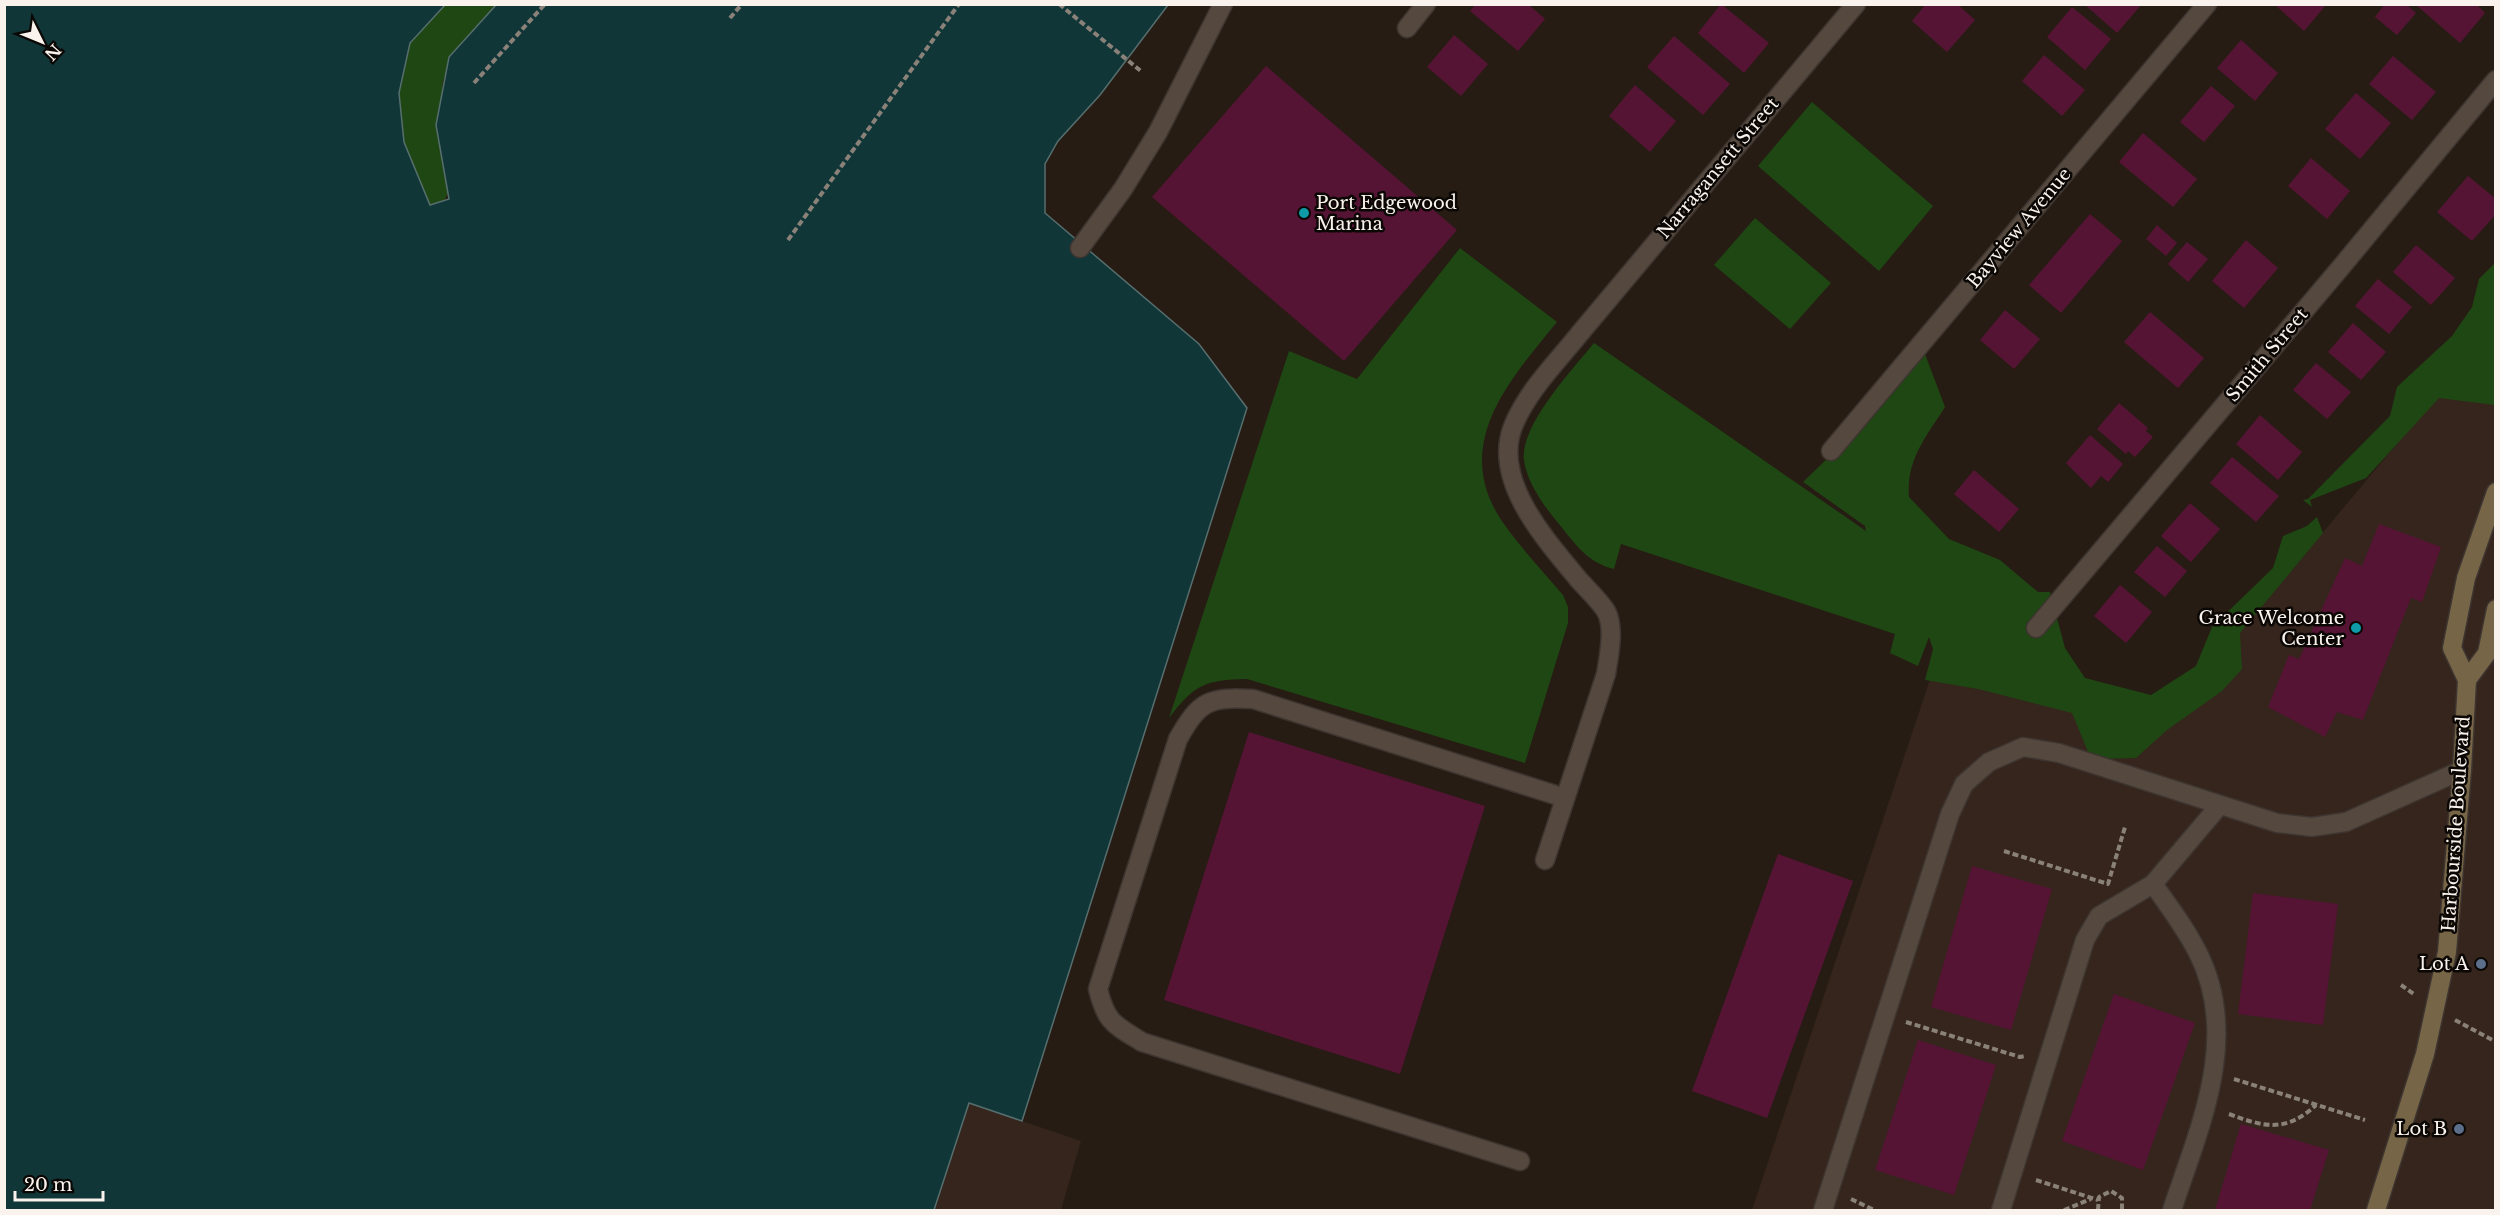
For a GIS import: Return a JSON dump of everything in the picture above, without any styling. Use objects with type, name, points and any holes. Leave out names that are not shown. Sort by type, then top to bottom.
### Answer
[{"type":"street","points":[[1080,248],[1123,189],[1158,132],[1223,4]]},
{"type":"street","points":[[1407,28],[1426,4]]},
{"type":"street","name":"Narragansett Street","points":[[1545,860],[1606,674],[1610,644],[1606,612],[1577,578],[1524,507],[1511,480],[1508,455],[1513,427],[1526,399],[1856,4]]},
{"type":"street","name":"Bayview Avenue","points":[[1831,451],[2207,4]]},
{"type":"street","name":"Smith Street","points":[[2036,628],[2496,80]]},
{"type":"street","name":"Harbourside Boulevard","points":[[2376,1210],[2425,1054],[2446,952],[2462,770],[2467,680],[2451,648],[2466,578],[2496,492]]},
{"type":"street","points":[[2467,680],[2487,653],[2496,609]]},
{"type":"street","points":[[1520,1161],[1142,1042],[1118,1028],[1104,1014],[1098,989],[1178,739],[1194,711],[1221,698],[1253,699],[1565,798]]},
{"type":"street","points":[[1823,1210],[1950,814],[1964,784],[1989,762],[2023,747],[2059,753],[2277,823],[2312,827],[2346,822],[2462,770]]},
{"type":"street","points":[[2001,1210],[2085,940],[2099,916],[2153,884],[2220,806]]},
{"type":"street","points":[[2153,884],[2199,954],[2212,992],[2218,1038],[2212,1086],[2172,1210]]},
{"type":"path","points":[[474,82],[545,4]]},
{"type":"path","points":[[730,18],[742,4]]},
{"type":"path","points":[[788,240],[959,4]]},
{"type":"path","points":[[1059,4],[1142,72]]},
{"type":"path","points":[[2004,851],[2108,884],[2125,827]]},
{"type":"path","points":[[2401,985],[2415,995]]},
{"type":"path","points":[[1886,1016],[2020,1057],[2029,1056]]},
{"type":"path","points":[[2452,1018],[2496,1042]]},
{"type":"path","points":[[2223,1076],[2365,1119]]},
{"type":"path","points":[[2225,1112],[2270,1126],[2299,1118],[2316,1105]]},
{"type":"path","points":[[2031,1178],[2098,1200]]},
{"type":"path","points":[[2098,1210],[2098,1200],[2106,1192],[2115,1192],[2122,1198],[2123,1209],[2130,1210]]},
{"type":"path","points":[[2064,1210],[2092,1198]]},
{"type":"shaded area","points":[[2495,331],[2495,1210],[1752,1210],[1959,593],[2116,720],[2199,681],[2470,356]]},
{"type":"shaded area","points":[[969,1103],[1081,1141],[1061,1210],[934,1210]]},
{"type":"green space","points":[[419,5],[497,5],[454,55],[443,81],[440,111],[449,192],[439,209],[421,205],[384,137]]},
{"type":"green space","points":[[1812,102],[1933,206],[1879,271],[1758,166]]},
{"type":"green space","points":[[1755,218],[1831,283],[1790,329],[1714,265]]},
{"type":"green space","points":[[1460,248],[1557,322],[1521,367],[1492,416],[1484,441],[1482,468],[1489,495],[1504,524],[1563,595],[1568,607],[1568,623],[1525,763],[1247,679],[1221,681],[1202,686],[1186,698],[1169,718],[1289,351],[1357,379]]},
{"type":"green space","points":[[2495,263],[2495,405],[2439,398],[2366,478],[2310,500],[2312,507],[2303,500],[2308,499],[2390,416],[2397,387],[2452,336],[2472,307],[2479,279]]},
{"type":"green space","points":[[1594,343],[1866,531],[1865,526],[1803,482],[1833,453],[1922,346],[1945,407],[1924,439],[1914,460],[1909,497],[1949,539],[2000,560],[2038,592],[2050,592],[2065,648],[2085,678],[2151,695],[2196,666],[2212,627],[2273,568],[2283,536],[2307,526],[2317,517],[2323,533],[2240,633],[2242,669],[2222,691],[2167,730],[2136,758],[2091,759],[2072,713],[1978,689],[1925,680],[1933,649],[1929,637],[1918,666],[1890,653],[1895,634],[1621,544],[1614,569],[1597,562],[1583,552],[1542,502],[1532,486],[1524,460],[1525,446],[1539,414]]},
{"type":"water","points":[[5,5],[445,5],[410,43],[399,93],[404,142],[430,205],[449,199],[436,125],[449,57],[496,5],[1168,5],[1100,95],[1058,141],[1045,164],[1045,213],[1199,344],[1247,408],[1022,1121],[969,1103],[934,1210],[5,1210]]},
{"type":"building","points":[[1476,4],[1528,4],[1545,19],[1518,51],[1470,11]]},
{"type":"building","points":[[1721,4],[1769,43],[1744,73],[1698,33]]},
{"type":"building","points":[[1926,4],[1957,4],[1975,20],[1947,52],[1912,21]]},
{"type":"building","points":[[2084,4],[2142,4],[2117,33]]},
{"type":"building","points":[[2274,4],[2327,4],[2304,31]]},
{"type":"building","points":[[2385,4],[2406,4],[2416,13],[2397,35],[2375,17]]},
{"type":"building","points":[[2415,4],[2476,4],[2485,13],[2460,43]]},
{"type":"building","points":[[2072,7],[2111,39],[2085,70],[2047,37]]},
{"type":"building","points":[[1454,35],[1488,64],[1461,96],[1427,67]]},
{"type":"building","points":[[1674,36],[1730,84],[1703,115],[1647,67]]},
{"type":"building","points":[[2241,40],[2278,73],[2255,101],[2217,68]]},
{"type":"building","points":[[2044,55],[2085,90],[2062,116],[2022,81]]},
{"type":"building","points":[[2393,56],[2436,92],[2412,120],[2369,84]]},
{"type":"building","name":"Port Edgewood Marina","points":[[1266,66],[1457,230],[1344,361],[1152,197]]},
{"type":"building","points":[[1635,85],[1676,121],[1650,152],[1609,116]]},
{"type":"building","points":[[2211,86],[2235,106],[2204,142],[2180,122]]},
{"type":"building","points":[[2356,93],[2391,123],[2360,159],[2325,129]]},
{"type":"building","points":[[2143,133],[2197,179],[2173,207],[2119,162]]},
{"type":"building","points":[[2311,158],[2350,191],[2327,219],[2288,186]]},
{"type":"building","points":[[2468,176],[2496,199],[2496,214],[2472,241],[2437,212]]},
{"type":"building","points":[[2090,214],[2122,241],[2061,313],[2029,285]]},
{"type":"building","points":[[2157,225],[2177,243],[2166,256],[2146,239]]},
{"type":"building","points":[[2246,240],[2278,268],[2244,308],[2212,281]]},
{"type":"building","points":[[2187,242],[2208,259],[2188,282],[2168,264]]},
{"type":"building","points":[[2416,245],[2455,278],[2431,305],[2393,272]]},
{"type":"building","points":[[2378,279],[2412,307],[2389,334],[2355,306]]},
{"type":"building","points":[[2005,310],[2040,339],[2014,369],[1980,340]]},
{"type":"building","points":[[2150,312],[2204,358],[2178,388],[2124,342]]},
{"type":"building","points":[[2353,323],[2386,352],[2361,380],[2328,352]]},
{"type":"building","points":[[2316,363],[2351,392],[2327,419],[2293,390]]},
{"type":"building","points":[[2119,403],[2148,428],[2146,431],[2153,437],[2135,457],[2128,451],[2126,454],[2097,429]]},
{"type":"building","points":[[2260,415],[2302,452],[2278,480],[2236,444]]},
{"type":"building","points":[[2090,435],[2123,464],[2108,482],[2101,476],[2091,488],[2066,463]]},
{"type":"building","points":[[2232,457],[2279,496],[2256,522],[2210,483]]},
{"type":"building","points":[[1974,470],[2019,509],[1999,532],[1954,494]]},
{"type":"building","points":[[2190,503],[2220,529],[2191,562],[2161,536]]},
{"type":"building","name":"Grace Welcome Center","points":[[2379,524],[2441,547],[2422,602],[2411,598],[2363,720],[2337,712],[2325,737],[2268,707],[2289,655],[2299,659],[2345,558],[2362,566]]},
{"type":"building","points":[[2157,546],[2187,571],[2165,597],[2134,572]]},
{"type":"building","points":[[2120,585],[2152,612],[2126,643],[2094,616]]},
{"type":"building","points":[[1249,732],[1485,806],[1400,1074],[1164,1000]]},
{"type":"building","points":[[1778,854],[1853,881],[1767,1118],[1692,1091]]},
{"type":"building","points":[[1972,866],[2052,889],[2011,1030],[1931,1007]]},
{"type":"building","points":[[2253,893],[2338,904],[2323,1025],[2238,1014]]},
{"type":"building","points":[[2114,994],[2195,1023],[2143,1170],[2062,1141]]},
{"type":"building","points":[[1918,1040],[1996,1065],[1954,1195],[1875,1170]]},
{"type":"building","points":[[2241,1124],[2329,1150],[2310,1210],[2215,1210]]},
{"type":"place","name":"Port Edgewood Marina","points":[[1304,213]]},
{"type":"place","name":"Grace Welcome Center","points":[[2356,628]]},
{"type":"place","name":"Lot A","points":[[2481,964]]},
{"type":"place","name":"Lot B","points":[[2459,1129]]}]
